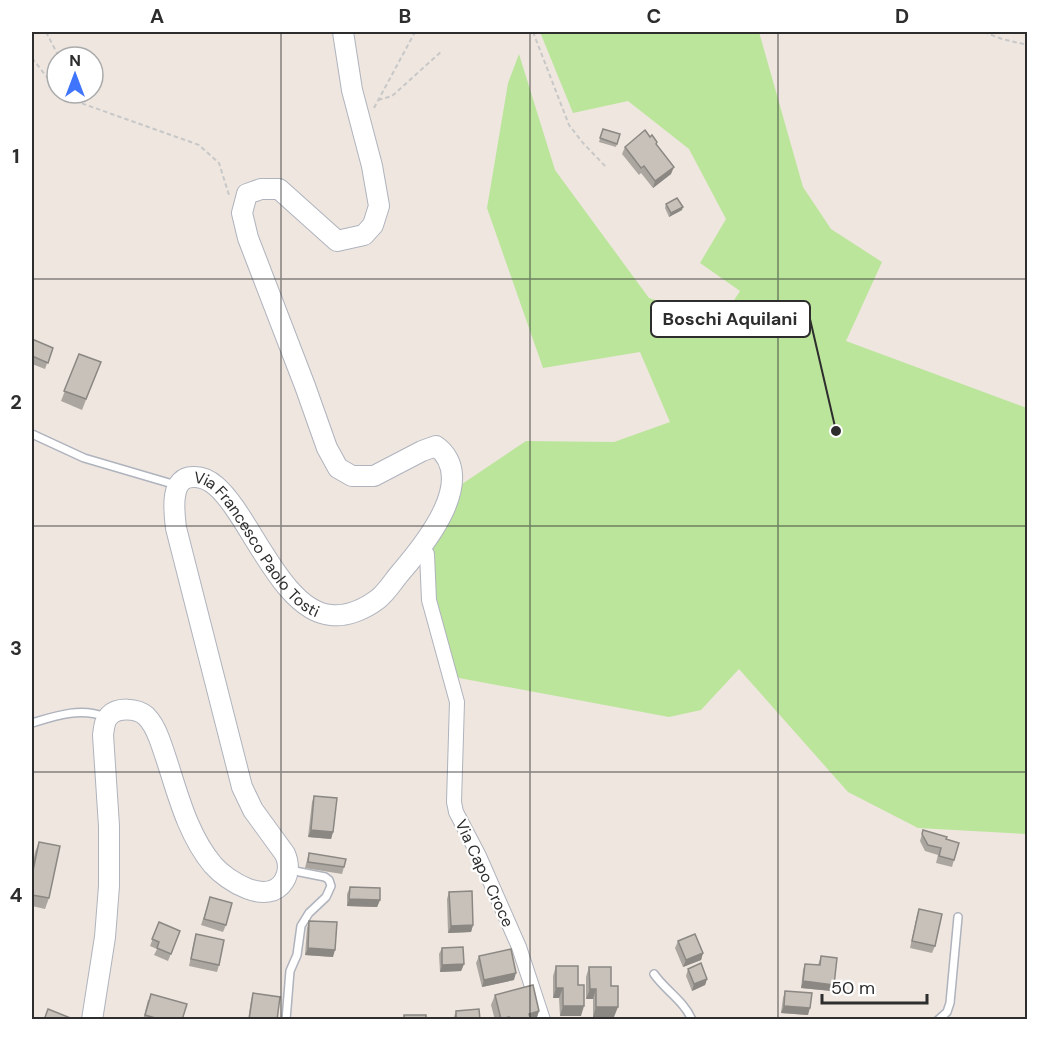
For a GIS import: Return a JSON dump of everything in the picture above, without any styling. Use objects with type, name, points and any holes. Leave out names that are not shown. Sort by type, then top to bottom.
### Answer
[{"type":"main road","points":[[244,206],[247,194],[261,189],[279,189],[337,241],[364,235],[374,225],[380,206],[352,90],[343,32]]},
{"type":"main road","name":"Via Francesco Paolo Tosti","points":[[244,206],[242,213],[248,238],[327,448],[338,468],[352,476],[374,476],[436,446],[446,454],[452,473],[447,506],[421,548],[378,599],[362,609],[346,614],[331,615],[323,614],[305,605],[292,592],[260,549],[228,499],[217,487],[208,480],[195,477],[185,478],[178,485],[174,507],[176,528],[239,778],[253,810],[284,851],[288,870]]},
{"type":"main road","points":[[92,1020],[105,937],[109,886],[109,826],[103,744],[107,719],[114,712],[126,710],[142,714],[149,720],[159,738],[192,833],[220,873],[240,886],[272,891],[279,887],[288,870]]},
{"type":"street","name":"Via Capo Croce","points":[[421,548],[427,554],[429,600],[457,702],[454,802],[456,812],[479,856],[519,946],[543,1020]]},
{"type":"lane","points":[[32,434],[84,459],[178,485]]},
{"type":"lane","points":[[32,723],[73,713],[92,714],[107,719]]},
{"type":"lane","points":[[286,1020],[290,971],[297,953],[301,926],[309,913],[326,897],[331,886],[325,877],[288,870]]},
{"type":"lane","points":[[938,1020],[947,1012],[950,1003],[958,916]]},
{"type":"lane","points":[[654,974],[665,989],[685,1006],[692,1020]]},
{"type":"path","points":[[362,129],[415,32]]},
{"type":"path","points":[[533,32],[569,125],[606,167]]},
{"type":"path","points":[[984,32],[1028,45]]},
{"type":"path","points":[[378,100],[392,96],[442,51]]},
{"type":"path","points":[[32,58],[45,75]]},
{"type":"path","points":[[86,105],[199,145],[219,163],[231,201],[244,206]]},
{"type":"green space","points":[[540,32],[759,32],[803,187],[831,229],[882,262],[846,341],[1027,408],[1027,834],[918,828],[848,792],[739,669],[701,710],[669,717],[459,678],[448,666],[427,554],[441,535],[462,484],[526,441],[614,442],[670,422],[640,352],[543,368],[487,208],[508,83],[519,54],[555,170],[649,298],[720,322],[740,291],[700,263],[726,219],[689,149],[628,101],[573,113]]},
{"type":"building","points":[[603,129],[620,134],[617,144],[600,138]]},
{"type":"building","points":[[645,130],[650,137],[652,135],[656,144],[674,167],[655,181],[644,166],[641,168],[625,147]]},
{"type":"building","points":[[677,198],[683,207],[671,213],[666,204]]},
{"type":"building","points":[[32,339],[53,348],[48,363],[32,356]]},
{"type":"building","points":[[79,354],[101,362],[86,399],[64,391]]},
{"type":"building","points":[[314,796],[337,798],[333,832],[311,830]]},
{"type":"building","points":[[923,830],[959,843],[954,860],[939,856],[941,848],[928,845],[922,834]]},
{"type":"building","points":[[39,842],[60,846],[49,898],[32,895],[32,875]]},
{"type":"building","points":[[309,853],[346,859],[344,867],[308,862]]},
{"type":"building","points":[[350,887],[380,888],[380,900],[349,899]]},
{"type":"building","points":[[472,891],[473,925],[451,926],[449,892]]},
{"type":"building","points":[[210,897],[232,903],[226,925],[204,919]]},
{"type":"building","points":[[919,909],[942,914],[935,946],[912,941]]},
{"type":"building","points":[[309,921],[337,922],[335,950],[308,948]]},
{"type":"building","points":[[159,922],[180,931],[171,954],[157,948],[159,942],[152,939]]},
{"type":"building","points":[[196,934],[224,940],[219,965],[191,959]]},
{"type":"building","points":[[695,934],[703,953],[686,960],[678,941]]},
{"type":"building","points":[[463,947],[464,964],[442,965],[442,948]]},
{"type":"building","points":[[511,949],[516,973],[484,980],[479,956]]},
{"type":"building","points":[[821,956],[837,958],[834,985],[803,981],[805,964],[820,965]]},
{"type":"building","points":[[701,963],[707,979],[694,984],[688,969]]},
{"type":"building","points":[[556,966],[578,966],[578,985],[584,985],[584,1006],[563,1006],[563,988],[556,988]]},
{"type":"building","points":[[589,967],[611,967],[611,986],[618,986],[618,1007],[596,1007],[596,989],[590,989]]},
{"type":"building","points":[[533,985],[539,1011],[529,1014],[531,1020],[509,1020],[509,1017],[501,1019],[495,995]]},
{"type":"building","points":[[785,991],[812,993],[810,1008],[784,1006]]},
{"type":"building","points":[[253,993],[280,997],[277,1020],[249,1020]]},
{"type":"building","points":[[151,994],[187,1004],[182,1020],[162,1020],[145,1015]]},
{"type":"building","points":[[48,1009],[73,1019],[44,1020]]},
{"type":"building","points":[[479,1009],[480,1020],[456,1020],[456,1011]]},
{"type":"building","points":[[404,1015],[426,1015],[426,1020],[404,1020]]},
{"type":"place","name":"Boschi Aquilani","points":[[836,431]]}]
